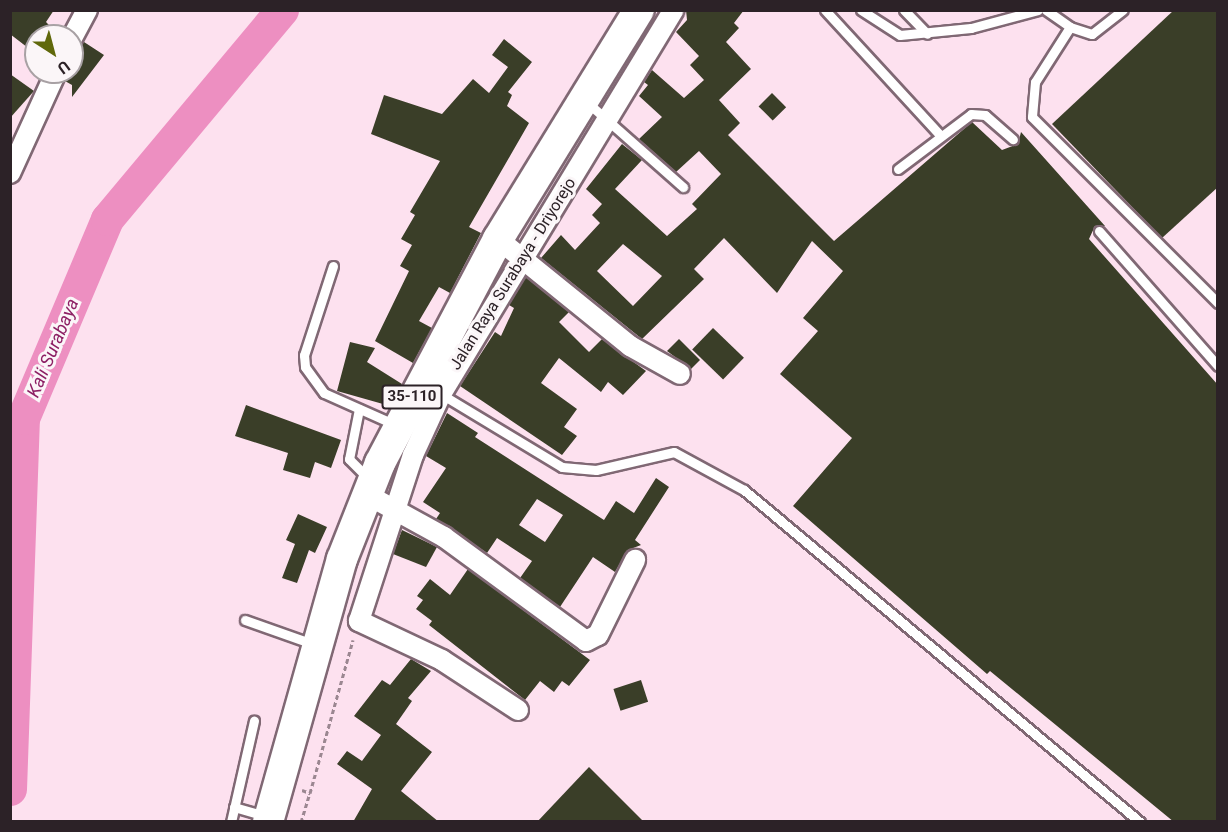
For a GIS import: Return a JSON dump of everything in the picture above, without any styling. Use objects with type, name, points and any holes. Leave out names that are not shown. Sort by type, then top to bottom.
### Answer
[{"type":"main road","name":"Jalan Raya Surabaya - Driyorejo","points":[[268,819],[342,559],[369,488],[398,425],[430,387],[498,239],[639,10]]},
{"type":"street","points":[[80,24],[87,10]]},
{"type":"street","name":"Jalan Raya Surabaya - Driyorejo","points":[[359,621],[430,387],[525,256],[674,10]]},
{"type":"street","points":[[10,173],[51,84]]},
{"type":"street","points":[[498,239],[525,256],[630,346],[680,374]]},
{"type":"street","points":[[369,488],[395,508],[444,537],[586,641],[598,635],[635,560]]},
{"type":"street","points":[[342,559],[374,569]]},
{"type":"street","points":[[359,621],[442,660],[518,710]]},
{"type":"lane","points":[[825,10],[939,134]]},
{"type":"lane","points":[[861,10],[891,33],[927,34],[1038,10]]},
{"type":"lane","points":[[904,10],[927,34]]},
{"type":"lane","points":[[1046,10],[1070,27],[1092,34],[1123,10]]},
{"type":"lane","points":[[1070,27],[1035,82],[1032,117],[1218,303]]},
{"type":"lane","points":[[584,100],[683,187]]},
{"type":"lane","points":[[898,169],[939,134],[977,112],[1013,139]]},
{"type":"lane","points":[[1099,231],[1218,366]]},
{"type":"lane","points":[[333,266],[304,355],[305,367],[324,393],[398,425]]},
{"type":"lane","points":[[430,387],[562,467],[596,471],[674,452],[744,490],[1140,822]]},
{"type":"lane","points":[[359,409],[349,459],[369,488]]},
{"type":"lane","points":[[245,620],[318,645]]},
{"type":"lane","points":[[231,822],[254,721]]},
{"type":"lane","points":[[234,807],[268,819]]},
{"type":"path","points":[[301,822],[359,621]]},
{"type":"path","points":[[278,782],[310,793]]},
{"type":"building","points":[[10,10],[54,10],[46,22],[48,24],[24,24],[24,45],[10,34]]},
{"type":"building","points":[[686,10],[744,10],[734,23],[739,28],[726,42],[751,69],[719,100],[740,123],[728,135],[834,241],[972,122],[1002,150],[1018,144],[1021,132],[1105,226],[1095,226],[1089,239],[1218,385],[1218,822],[1174,822],[990,671],[987,674],[793,506],[852,438],[780,374],[818,331],[803,318],[843,271],[812,241],[777,293],[724,238],[694,269],[704,279],[642,339],[541,258],[561,235],[575,250],[600,223],[592,215],[602,204],[586,189],[622,144],[642,160],[615,189],[667,236],[697,209],[692,204],[721,174],[699,151],[676,172],[639,139],[662,117],[639,96],[648,85],[644,82],[652,70],[684,98],[704,80],[690,65],[699,56],[676,32],[687,20]],"holes":[[[623,244],[662,276],[633,306],[597,271]]]},
{"type":"building","points":[[1174,10],[1218,10],[1218,187],[1162,238],[1052,124]]},
{"type":"building","points":[[504,39],[532,62],[508,92],[512,95],[507,106],[529,123],[469,227],[481,233],[450,293],[439,287],[419,321],[432,328],[413,363],[375,341],[409,271],[400,266],[412,245],[401,239],[415,215],[410,212],[440,161],[371,134],[384,95],[442,114],[473,79],[489,93],[508,67],[492,55]]},
{"type":"building","points":[[84,42],[104,55],[84,81]]},
{"type":"building","points":[[10,74],[34,91],[10,118]]},
{"type":"building","points":[[70,84],[82,84],[72,97]]},
{"type":"building","points":[[772,93],[786,107],[773,121],[759,106]]},
{"type":"building","points":[[526,277],[569,312],[559,322],[589,352],[602,339],[646,371],[623,395],[608,382],[601,392],[559,358],[541,383],[577,409],[564,427],[577,436],[562,455],[460,386],[495,332],[501,336],[514,308],[509,305]]},
{"type":"building","points":[[713,328],[744,358],[723,379],[692,350]]},
{"type":"building","points":[[679,339],[700,360],[691,369],[667,351]]},
{"type":"building","points":[[350,342],[375,348],[367,362],[402,384],[394,399],[385,397],[383,404],[337,391]]},
{"type":"building","points":[[246,405],[341,440],[331,468],[315,462],[310,478],[283,470],[288,453],[235,436]]},
{"type":"building","points":[[447,413],[478,433],[475,437],[604,520],[616,501],[634,513],[656,478],[669,487],[635,540],[641,545],[628,550],[615,572],[593,557],[560,607],[520,578],[532,561],[497,538],[487,553],[436,519],[440,513],[423,502],[446,468],[426,456]],"holes":[[[537,499],[563,515],[545,542],[519,525]]]},
{"type":"building","points":[[298,514],[327,527],[315,553],[309,550],[297,583],[282,578],[295,544],[286,540]]},
{"type":"building","points":[[402,530],[437,547],[426,567],[393,554]]},
{"type":"building","points":[[468,569],[590,660],[569,686],[562,681],[554,692],[540,681],[525,700],[429,625],[432,621],[416,609],[423,600],[417,596],[430,579],[450,595]]},
{"type":"building","points":[[411,659],[431,671],[408,698],[412,701],[396,724],[432,752],[401,791],[439,822],[353,822],[372,789],[337,764],[347,751],[362,761],[381,735],[354,716],[382,680],[390,685]]},
{"type":"building","points":[[641,680],[648,702],[621,711],[613,689]]},
{"type":"building","points":[[589,767],[644,822],[537,822]]},
{"type":"waterway","name":"Kali Surabaya","points":[[10,789],[23,418],[107,219],[282,10]]}]
